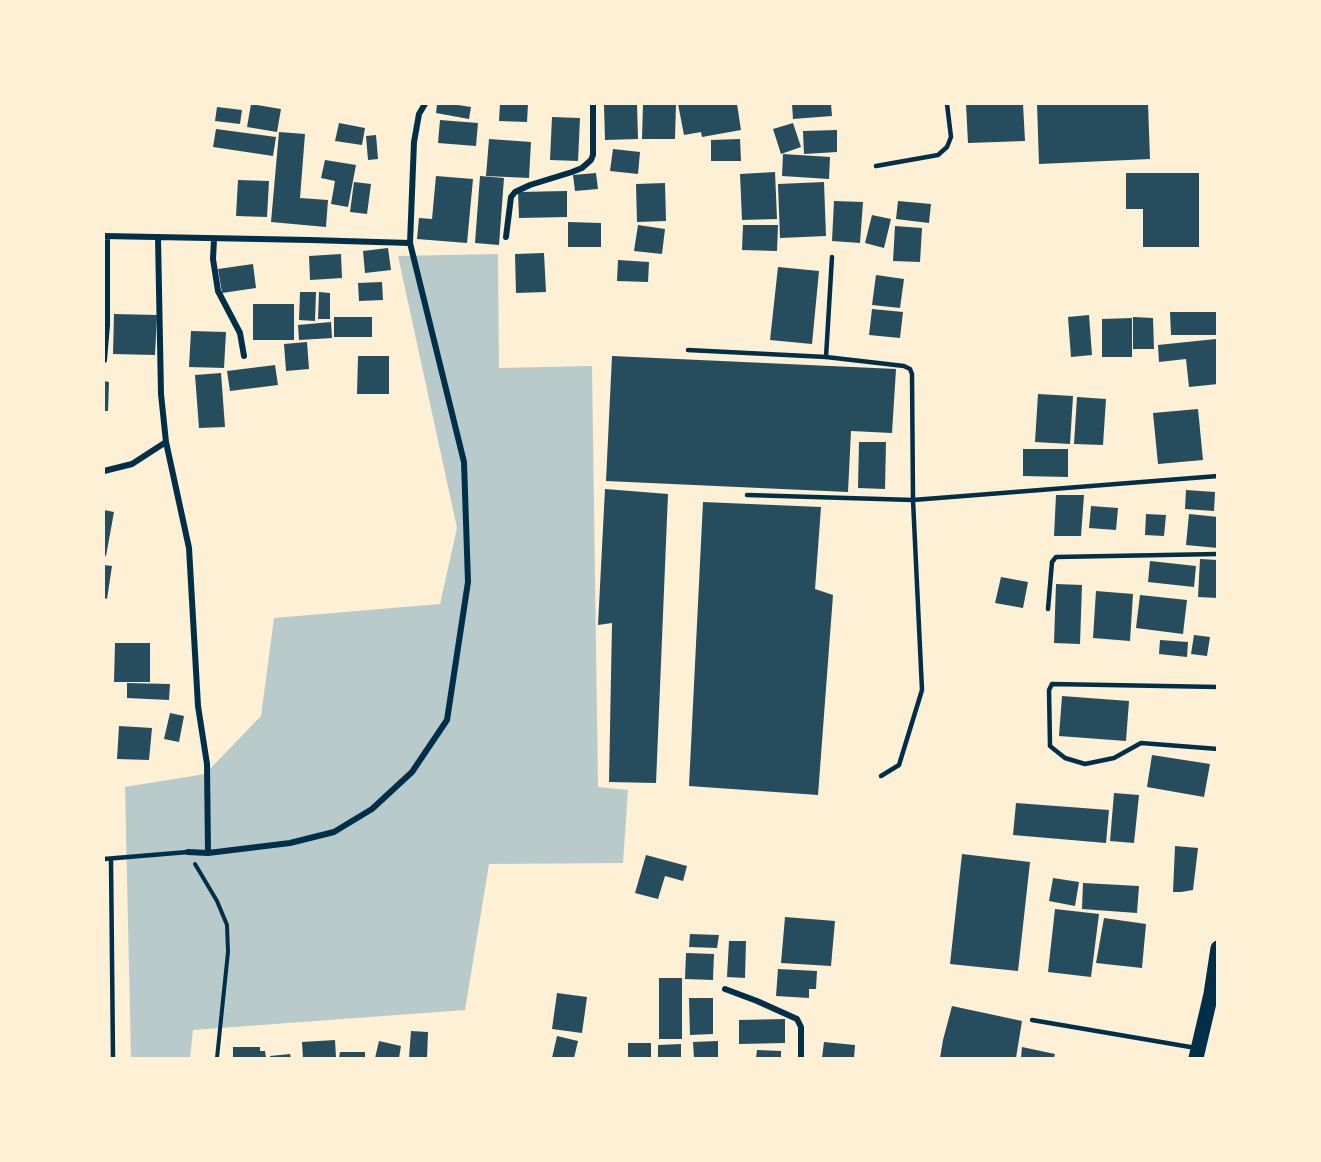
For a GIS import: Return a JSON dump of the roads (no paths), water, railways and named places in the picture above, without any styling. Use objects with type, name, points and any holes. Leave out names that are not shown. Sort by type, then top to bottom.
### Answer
[{"type":"main road","points":[[1197,1054],[1211,994],[1218,948]]},
{"type":"street","points":[[188,852],[208,853],[290,843],[334,832],[372,809],[412,772],[447,720],[468,582],[464,462],[410,243],[414,142],[418,114],[424,104]]},
{"type":"street","points":[[506,237],[511,196],[515,192],[582,168],[591,160],[593,104]]},
{"type":"street","points":[[104,360],[107,325],[105,237],[410,243]]},
{"type":"street","points":[[158,237],[161,394],[166,442],[189,548],[198,706],[207,764],[208,853]]},
{"type":"street","points":[[214,239],[213,259],[218,291],[240,333],[244,356]]},
{"type":"street","points":[[104,471],[132,464],[166,442]]},
{"type":"street","points":[[725,989],[797,1019],[801,1027],[801,1059]]},
{"type":"lane","points":[[876,166],[938,155],[946,147],[951,137],[947,104]]},
{"type":"lane","points":[[826,357],[832,256]]},
{"type":"lane","points":[[688,350],[826,357],[904,366],[910,369],[912,374],[913,500],[922,690],[899,765],[881,776]]},
{"type":"lane","points":[[747,495],[913,500],[1218,476]]},
{"type":"lane","points":[[1048,609],[1052,562],[1056,557],[1218,554]]},
{"type":"lane","points":[[1218,687],[1052,684],[1048,690],[1050,746],[1065,758],[1085,764],[1113,758],[1141,742],[1218,749]]},
{"type":"lane","points":[[104,859],[188,852]]},
{"type":"lane","points":[[111,859],[113,1059]]},
{"type":"lane","points":[[1032,1020],[1197,1054]]}]
